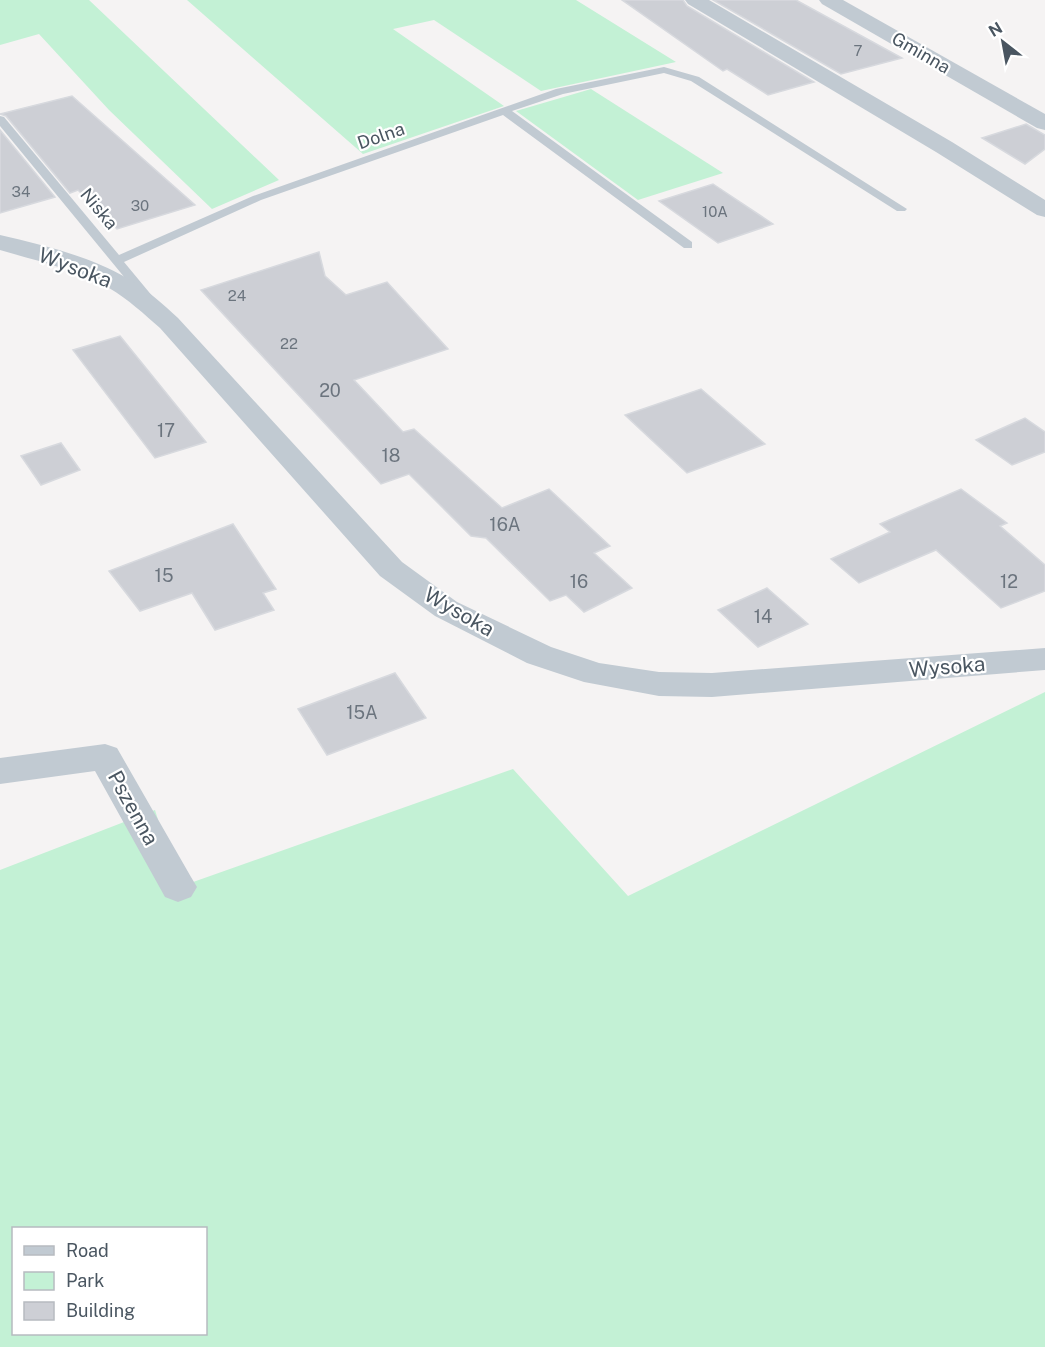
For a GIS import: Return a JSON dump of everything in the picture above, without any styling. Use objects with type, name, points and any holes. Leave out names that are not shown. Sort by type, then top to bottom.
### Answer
[{"type":"street","points":[[695,0],[944,147],[1045,210]]},
{"type":"street","name":"Gminna","points":[[829,0],[1045,123]]},
{"type":"street","name":"Wysoka","points":[[0,242],[88,269],[118,283],[169,323],[391,569],[446,609],[539,655],[596,674],[658,684],[711,685],[1045,659]]},
{"type":"street","name":"Pszenna","points":[[0,771],[105,757],[178,888]]},
{"type":"lane","name":"Dolna","points":[[118,260],[257,198],[560,91],[664,70],[695,79],[901,209]]},
{"type":"lane","points":[[505,111],[688,245]]},
{"type":"lane","name":"Niska","points":[[0,119],[169,323]]},
{"type":"green space","points":[[0,0],[89,0],[279,180],[212,209],[109,110],[39,34],[0,45]]},
{"type":"green space","points":[[187,0],[576,0],[676,62],[541,91],[434,20],[393,29],[504,106],[363,154]]},
{"type":"green space","points":[[591,89],[723,173],[638,200],[516,111]]},
{"type":"green space","points":[[1045,692],[1045,1347],[0,1347],[0,870],[155,810],[179,887],[513,769],[628,896]]},
{"type":"building","points":[[622,0],[683,0],[687,6],[814,82],[768,95],[727,69],[723,71]]},
{"type":"building","points":[[713,0],[796,0],[902,58],[841,74]]},
{"type":"building","points":[[72,96],[195,205],[117,229],[78,190],[70,193],[6,116],[0,114]]},
{"type":"building","points":[[1026,124],[1045,135],[1045,149],[1025,164],[982,138]]},
{"type":"building","points":[[0,130],[55,197],[0,213]]},
{"type":"building","points":[[713,184],[773,224],[718,243],[659,201]]},
{"type":"building","points":[[319,252],[325,276],[346,295],[387,282],[448,349],[354,380],[403,432],[414,429],[502,508],[549,489],[610,546],[594,553],[632,588],[584,612],[566,595],[550,601],[486,538],[471,536],[409,474],[381,484],[201,290]]},
{"type":"building","points":[[120,336],[206,442],[155,458],[73,350]]},
{"type":"building","points":[[701,389],[765,444],[687,473],[625,415]]},
{"type":"building","points":[[1025,418],[1045,432],[1045,452],[1012,465],[976,440]]},
{"type":"building","points":[[61,443],[80,470],[41,485],[21,456]]},
{"type":"building","points":[[961,489],[1007,523],[1000,526],[1045,565],[1045,591],[1001,608],[936,550],[859,583],[831,559],[890,532],[880,524]]},
{"type":"building","points":[[233,524],[276,589],[263,593],[274,610],[215,630],[192,593],[140,611],[109,571]]},
{"type":"building","points":[[767,588],[808,624],[758,647],[718,610]]},
{"type":"building","points":[[395,673],[426,718],[327,755],[298,709]]}]
